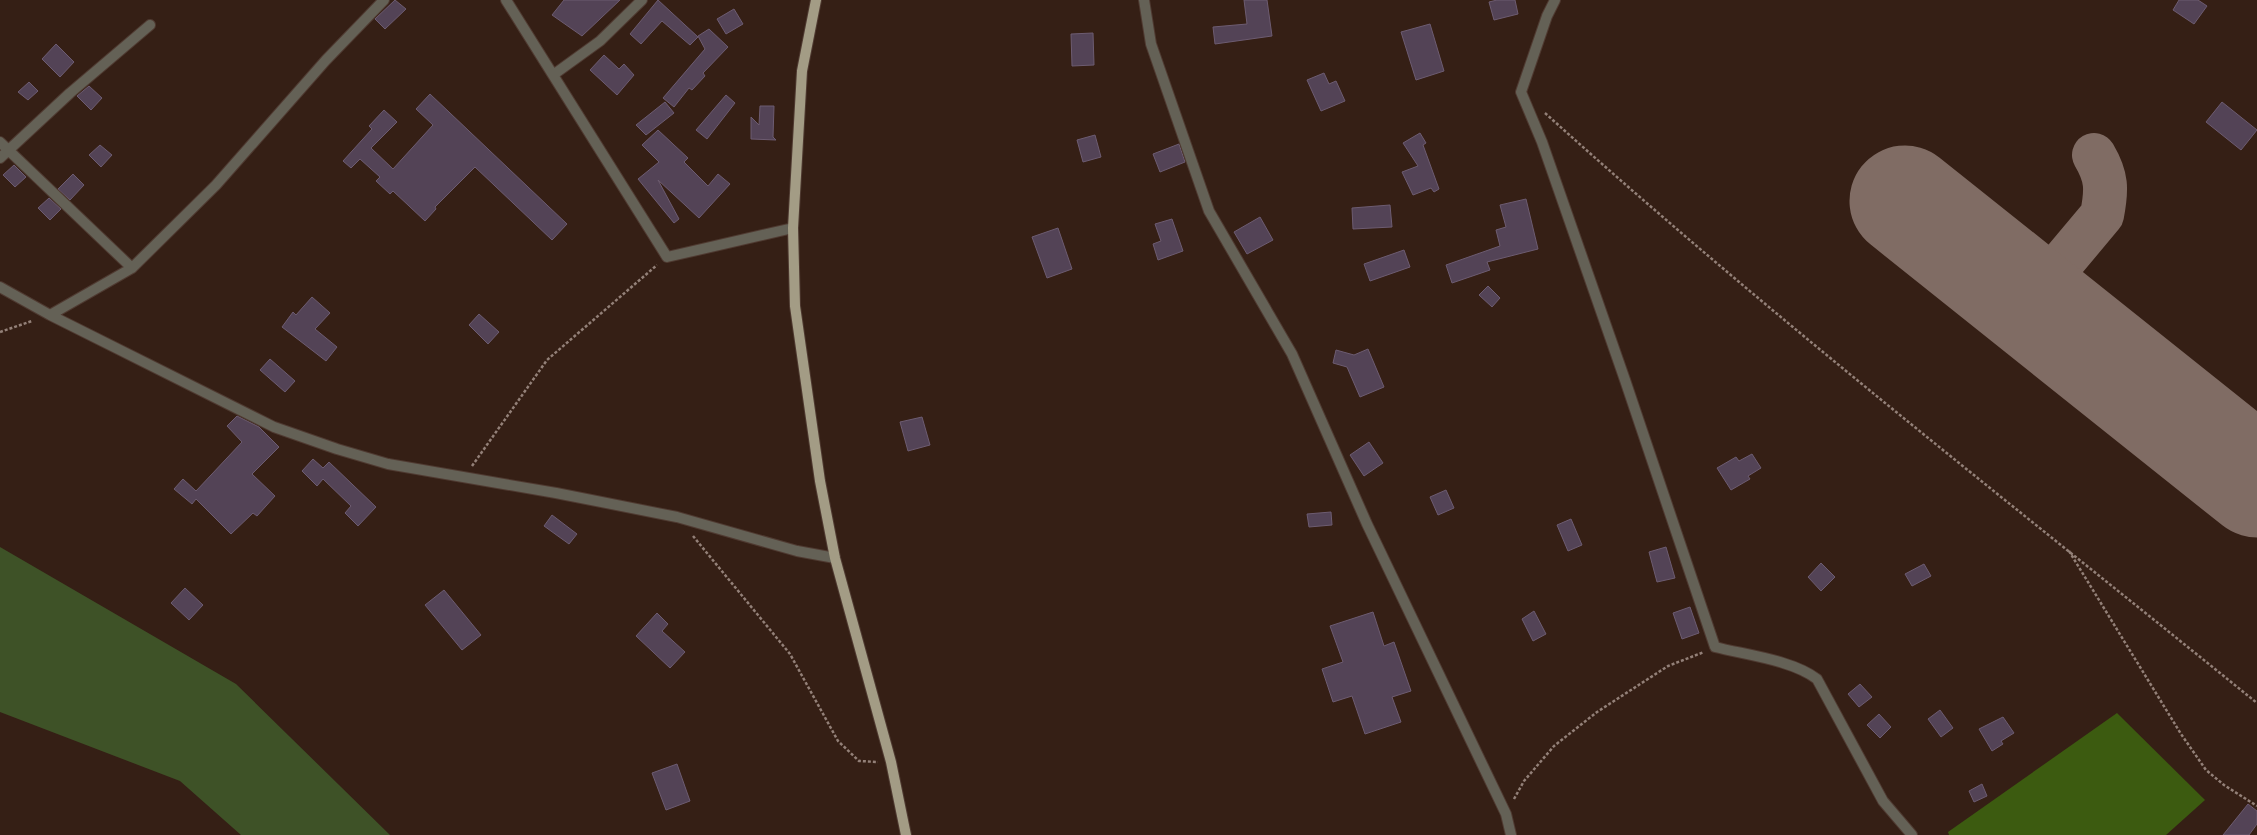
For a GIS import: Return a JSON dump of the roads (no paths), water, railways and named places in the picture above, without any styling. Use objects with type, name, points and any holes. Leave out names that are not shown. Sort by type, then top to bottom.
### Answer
[{"type":"main road","points":[[816,0],[802,71],[793,228],[795,306],[820,481],[835,558],[891,762],[906,835]]},
{"type":"street","points":[[50,315],[132,268],[216,185],[326,60],[384,0]]},
{"type":"street","points":[[506,0],[667,257],[793,228]]},
{"type":"street","points":[[554,75],[600,41],[642,0]]},
{"type":"street","points":[[1144,0],[1151,44],[1209,211],[1292,354],[1366,524],[1506,814],[1511,835]]},
{"type":"street","points":[[1555,0],[1547,16],[1521,92],[1542,142],[1628,387],[1715,647],[1787,664],[1809,673],[1817,679],[1883,800],[1912,835]]},
{"type":"street","points":[[0,158],[150,25]]},
{"type":"street","points":[[0,142],[132,268]]},
{"type":"street","points":[[0,287],[50,315],[274,427],[338,449],[388,464],[464,476],[678,517],[797,551],[835,558]]}]
